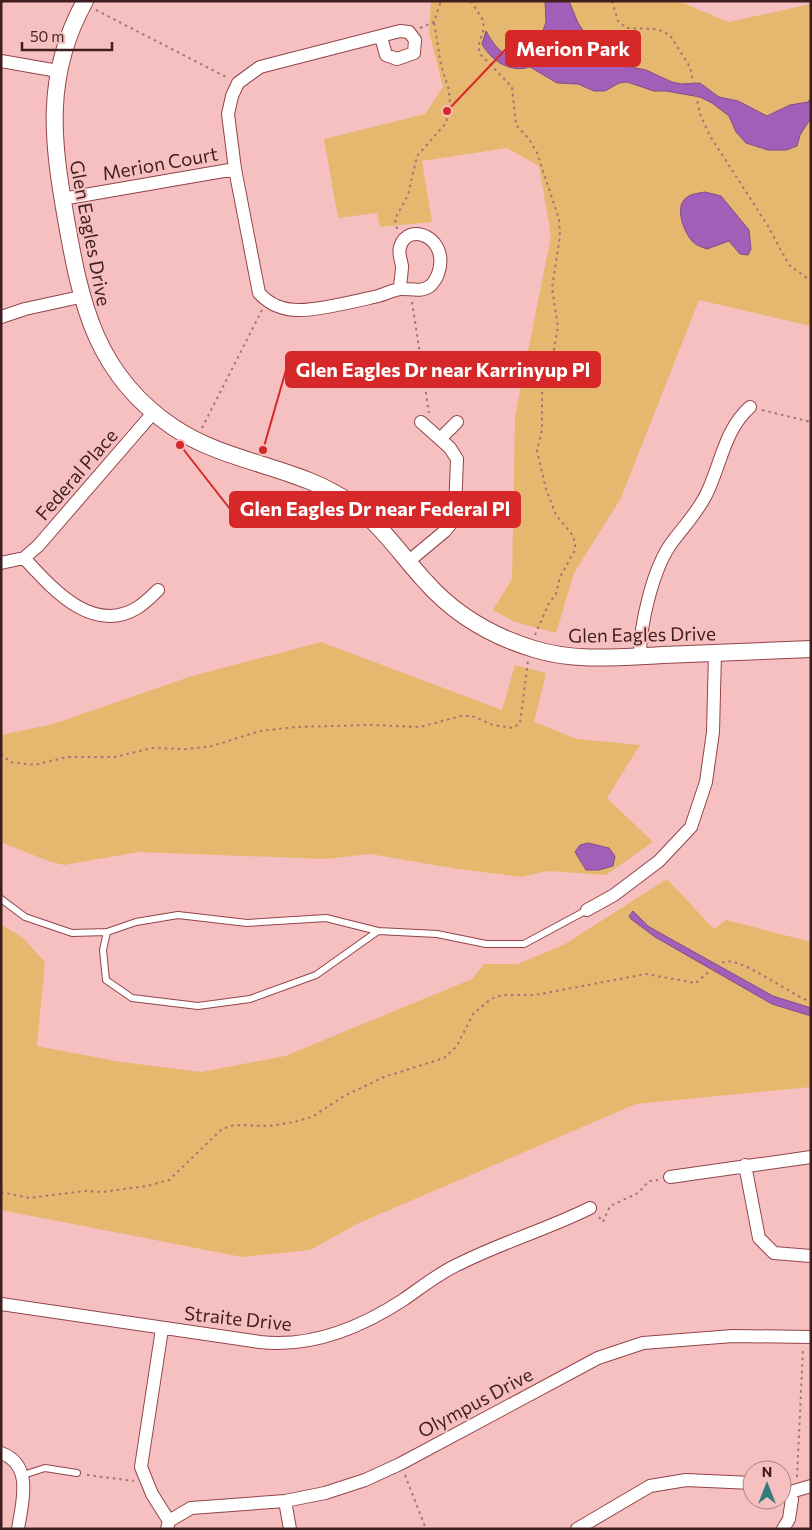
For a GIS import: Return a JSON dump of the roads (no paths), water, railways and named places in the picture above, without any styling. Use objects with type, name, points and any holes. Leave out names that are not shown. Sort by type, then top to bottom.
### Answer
[{"type":"street","name":"Glen Eagles Drive","points":[[90,5],[68,36],[58,71],[53,130],[62,199],[80,296],[94,334],[114,370],[153,413],[174,428],[217,451],[293,473],[333,491],[371,519],[424,580],[456,610],[491,632],[531,648],[572,657],[811,649]]},
{"type":"street","points":[[400,31],[410,32],[415,40],[414,53],[397,59],[386,55],[381,37],[400,31]]},
{"type":"street","name":"Merion Court","points":[[381,37],[260,67],[238,83],[232,96],[228,114],[235,168],[259,293],[268,303],[280,308],[299,310],[404,290]]},
{"type":"street","points":[[1,61],[58,71]]},
{"type":"street","name":"Merion Court","points":[[62,199],[235,168]]},
{"type":"street","points":[[417,234],[428,237],[439,248],[441,262],[438,276],[430,286],[416,291],[404,290],[400,248],[404,240],[410,235],[417,234]]},
{"type":"street","points":[[1,317],[25,309],[80,296]]},
{"type":"street","points":[[640,656],[641,629],[655,579],[672,542],[692,521],[707,493],[731,432],[739,417],[750,407]]},
{"type":"street","name":"Federal Place","points":[[24,558],[38,546],[153,413]]},
{"type":"street","points":[[409,562],[445,531],[454,516],[457,458],[421,422]]},
{"type":"street","points":[[440,439],[457,422]]},
{"type":"street","points":[[1,563],[24,558],[79,608],[96,616],[125,614],[138,608],[158,590]]},
{"type":"street","points":[[587,910],[614,895],[659,861],[691,827],[706,782],[710,757],[713,732],[714,653]]},
{"type":"street","points":[[670,1177],[811,1157]]},
{"type":"street","points":[[745,1166],[759,1238],[774,1254],[811,1256]]},
{"type":"street","name":"Straite Drive","points":[[1,1304],[283,1345],[312,1340],[364,1324],[460,1263],[590,1208]]},
{"type":"street","points":[[162,1328],[141,1467],[168,1525]]},
{"type":"street","name":"Olympus Drive","points":[[168,1525],[191,1508],[285,1501],[352,1484],[400,1464],[575,1370],[621,1350],[665,1340],[734,1336],[807,1336]]},
{"type":"street","points":[[1,1453],[14,1460],[23,1475],[24,1487],[18,1529]]},
{"type":"street","points":[[577,1529],[650,1486],[686,1480],[742,1483]]},
{"type":"street","points":[[783,1529],[789,1519],[795,1489]]},
{"type":"street","points":[[285,1501],[290,1529]]},
{"type":"lane","points":[[1,899],[25,917],[72,933],[107,932],[136,922],[178,915],[247,923],[326,918],[378,931],[437,934],[486,944],[524,944],[587,910]]},
{"type":"lane","points":[[107,932],[102,950],[106,980],[132,998],[198,1006],[250,1000],[316,975],[378,931]]},
{"type":"lane","points":[[23,1475],[45,1468],[77,1473]]},
{"type":"place","name":"Merion Park","points":[[447,111]]},
{"type":"place","name":"Glen Eagles Dr near Federal Pl","points":[[180,445]]},
{"type":"place","name":"Glen Eagles Dr near Karrinyup Pl","points":[[263,450]]}]
